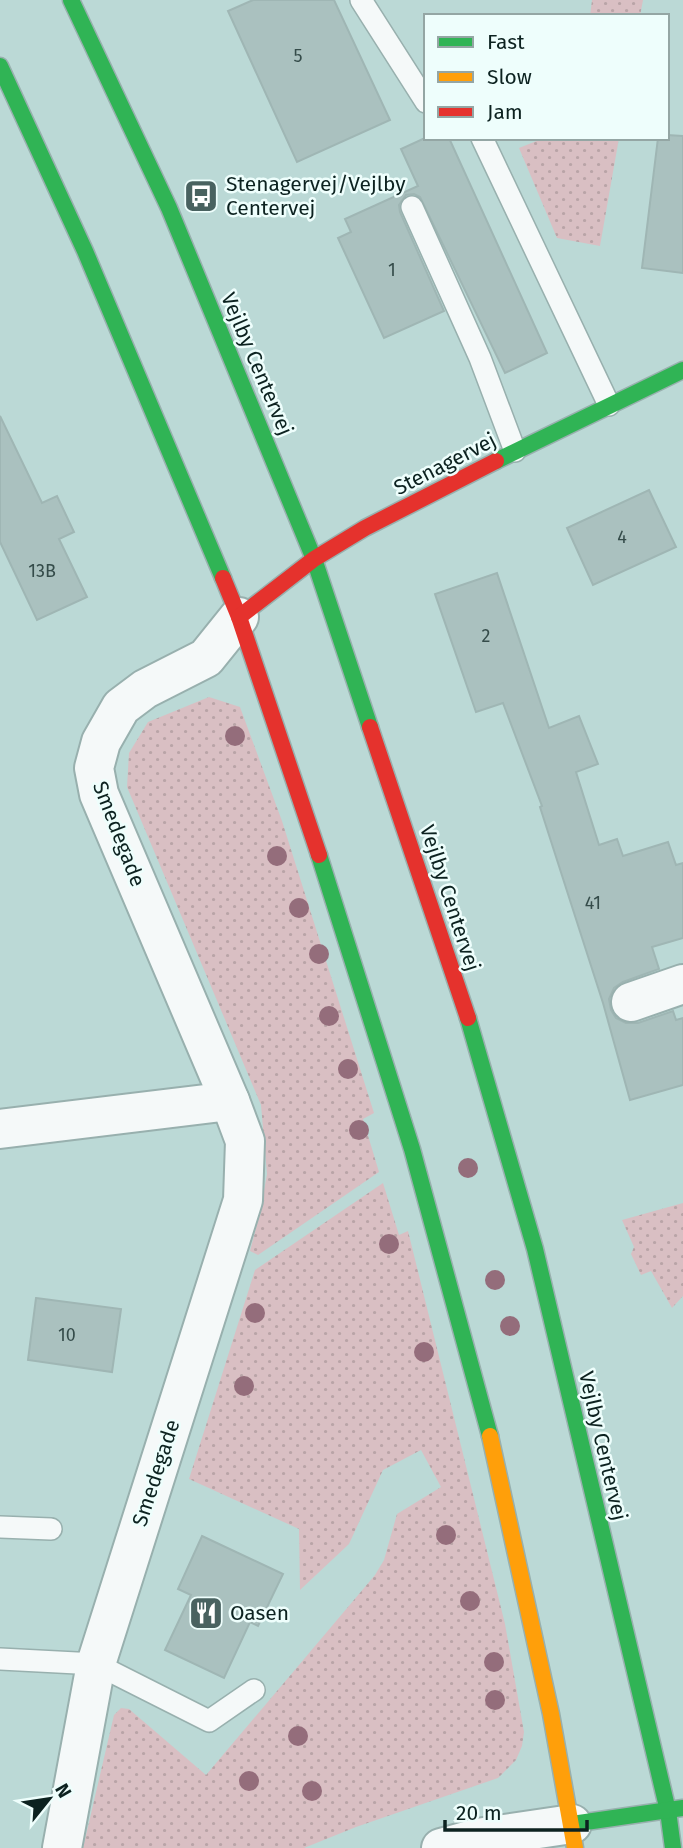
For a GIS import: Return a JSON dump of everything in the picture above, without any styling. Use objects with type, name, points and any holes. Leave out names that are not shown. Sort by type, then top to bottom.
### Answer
[{"type":"street","name":"Vejlby Centervej","points":[[71,0],[169,208],[314,559],[486,1075],[535,1250],[676,1810],[673,1848]]},
{"type":"street","points":[[0,66],[80,241],[239,617],[313,833],[412,1149],[489,1432],[551,1714],[573,1836]]},
{"type":"street","name":"Stenagervej","points":[[239,617],[314,559],[365,528],[515,451],[683,370]]},
{"type":"street","name":"Smedegade","points":[[62,1848],[96,1664],[243,1200],[245,1142],[99,794],[94,768],[101,742],[121,707],[145,689],[206,657],[239,617]]},
{"type":"street","points":[[631,1002],[683,984]]},
{"type":"street","points":[[0,1129],[230,1101]]},
{"type":"street","points":[[441,1848],[477,1838],[573,1836],[676,1810]]},
{"type":"lane","points":[[361,0],[424,99]]},
{"type":"lane","points":[[483,140],[609,405]]},
{"type":"lane","points":[[412,207],[480,358],[515,451]]},
{"type":"lane","points":[[0,1527],[51,1529]]},
{"type":"lane","points":[[0,1659],[96,1664],[209,1721],[254,1690]]},
{"type":"shaded area","points":[[592,0],[643,0],[640,14],[590,14]]},
{"type":"shaded area","points":[[539,140],[619,140],[600,246],[557,238],[519,148]]},
{"type":"shaded area","points":[[209,697],[240,707],[282,821],[374,1113],[363,1119],[379,1172],[258,1255],[250,1251],[267,1174],[261,1105],[127,787],[129,753],[148,722]]},
{"type":"shaded area","points":[[383,1183],[399,1235],[408,1231],[505,1624],[524,1732],[516,1760],[498,1778],[356,1827],[304,1848],[83,1848],[114,1715],[121,1708],[129,1709],[206,1775],[375,1575],[384,1560],[397,1514],[441,1487],[421,1450],[383,1470],[349,1544],[300,1590],[299,1529],[189,1479],[255,1270]]},
{"type":"shaded area","points":[[683,1203],[683,1296],[672,1308],[651,1271],[641,1275],[631,1254],[634,1247],[622,1220]]},
{"type":"building","points":[[253,0],[334,0],[390,120],[297,162],[228,11]]},
{"type":"building","points":[[669,135],[683,136],[683,273],[642,268],[658,140],[669,140]]},
{"type":"building","points":[[424,138],[450,140],[547,353],[505,373],[420,197],[414,194],[406,195],[399,205],[400,212],[444,311],[384,338],[338,238],[351,232],[345,219],[418,186],[401,149]]},
{"type":"building","points":[[0,416],[42,503],[57,496],[74,532],[59,539],[87,597],[37,620],[0,542]]},
{"type":"building","points":[[649,490],[676,547],[593,585],[567,528]]},
{"type":"building","points":[[497,573],[549,728],[579,716],[598,764],[576,772],[599,845],[617,839],[623,856],[668,842],[676,865],[683,863],[683,938],[652,947],[659,969],[623,982],[614,988],[609,999],[616,1018],[626,1023],[638,1023],[673,1011],[676,1020],[683,1018],[683,1085],[630,1100],[603,1003],[540,807],[542,806],[503,703],[476,712],[435,594]]},
{"type":"building","points":[[36,1298],[121,1309],[112,1372],[28,1360]]},
{"type":"building","points":[[202,1536],[283,1574],[258,1626],[250,1622],[224,1678],[165,1650],[191,1595],[178,1589]]},
{"type":"traffic: fast","points":[[71,0],[169,208],[314,559],[370,727]]},
{"type":"traffic: fast","points":[[0,66],[85,251],[223,578]]},
{"type":"traffic: fast","points":[[496,461],[683,370]]},
{"type":"traffic: fast","points":[[319,855],[412,1149],[490,1436]]},
{"type":"traffic: fast","points":[[468,1018],[535,1249],[668,1811],[673,1848]]},
{"type":"traffic: fast","points":[[572,1824],[683,1808]]},
{"type":"traffic: slow","points":[[490,1436],[551,1714],[575,1848]]},
{"type":"traffic: jam","points":[[239,617],[314,559],[365,528],[496,461]]},
{"type":"traffic: jam","points":[[223,578],[239,617],[319,855]]},
{"type":"traffic: jam","points":[[370,727],[468,1018]]},
{"type":"place","name":"Stenagervej/Vejlby Centervej","points":[[201,196]]},
{"type":"place","name":"Oasen","points":[[206,1613]]}]
